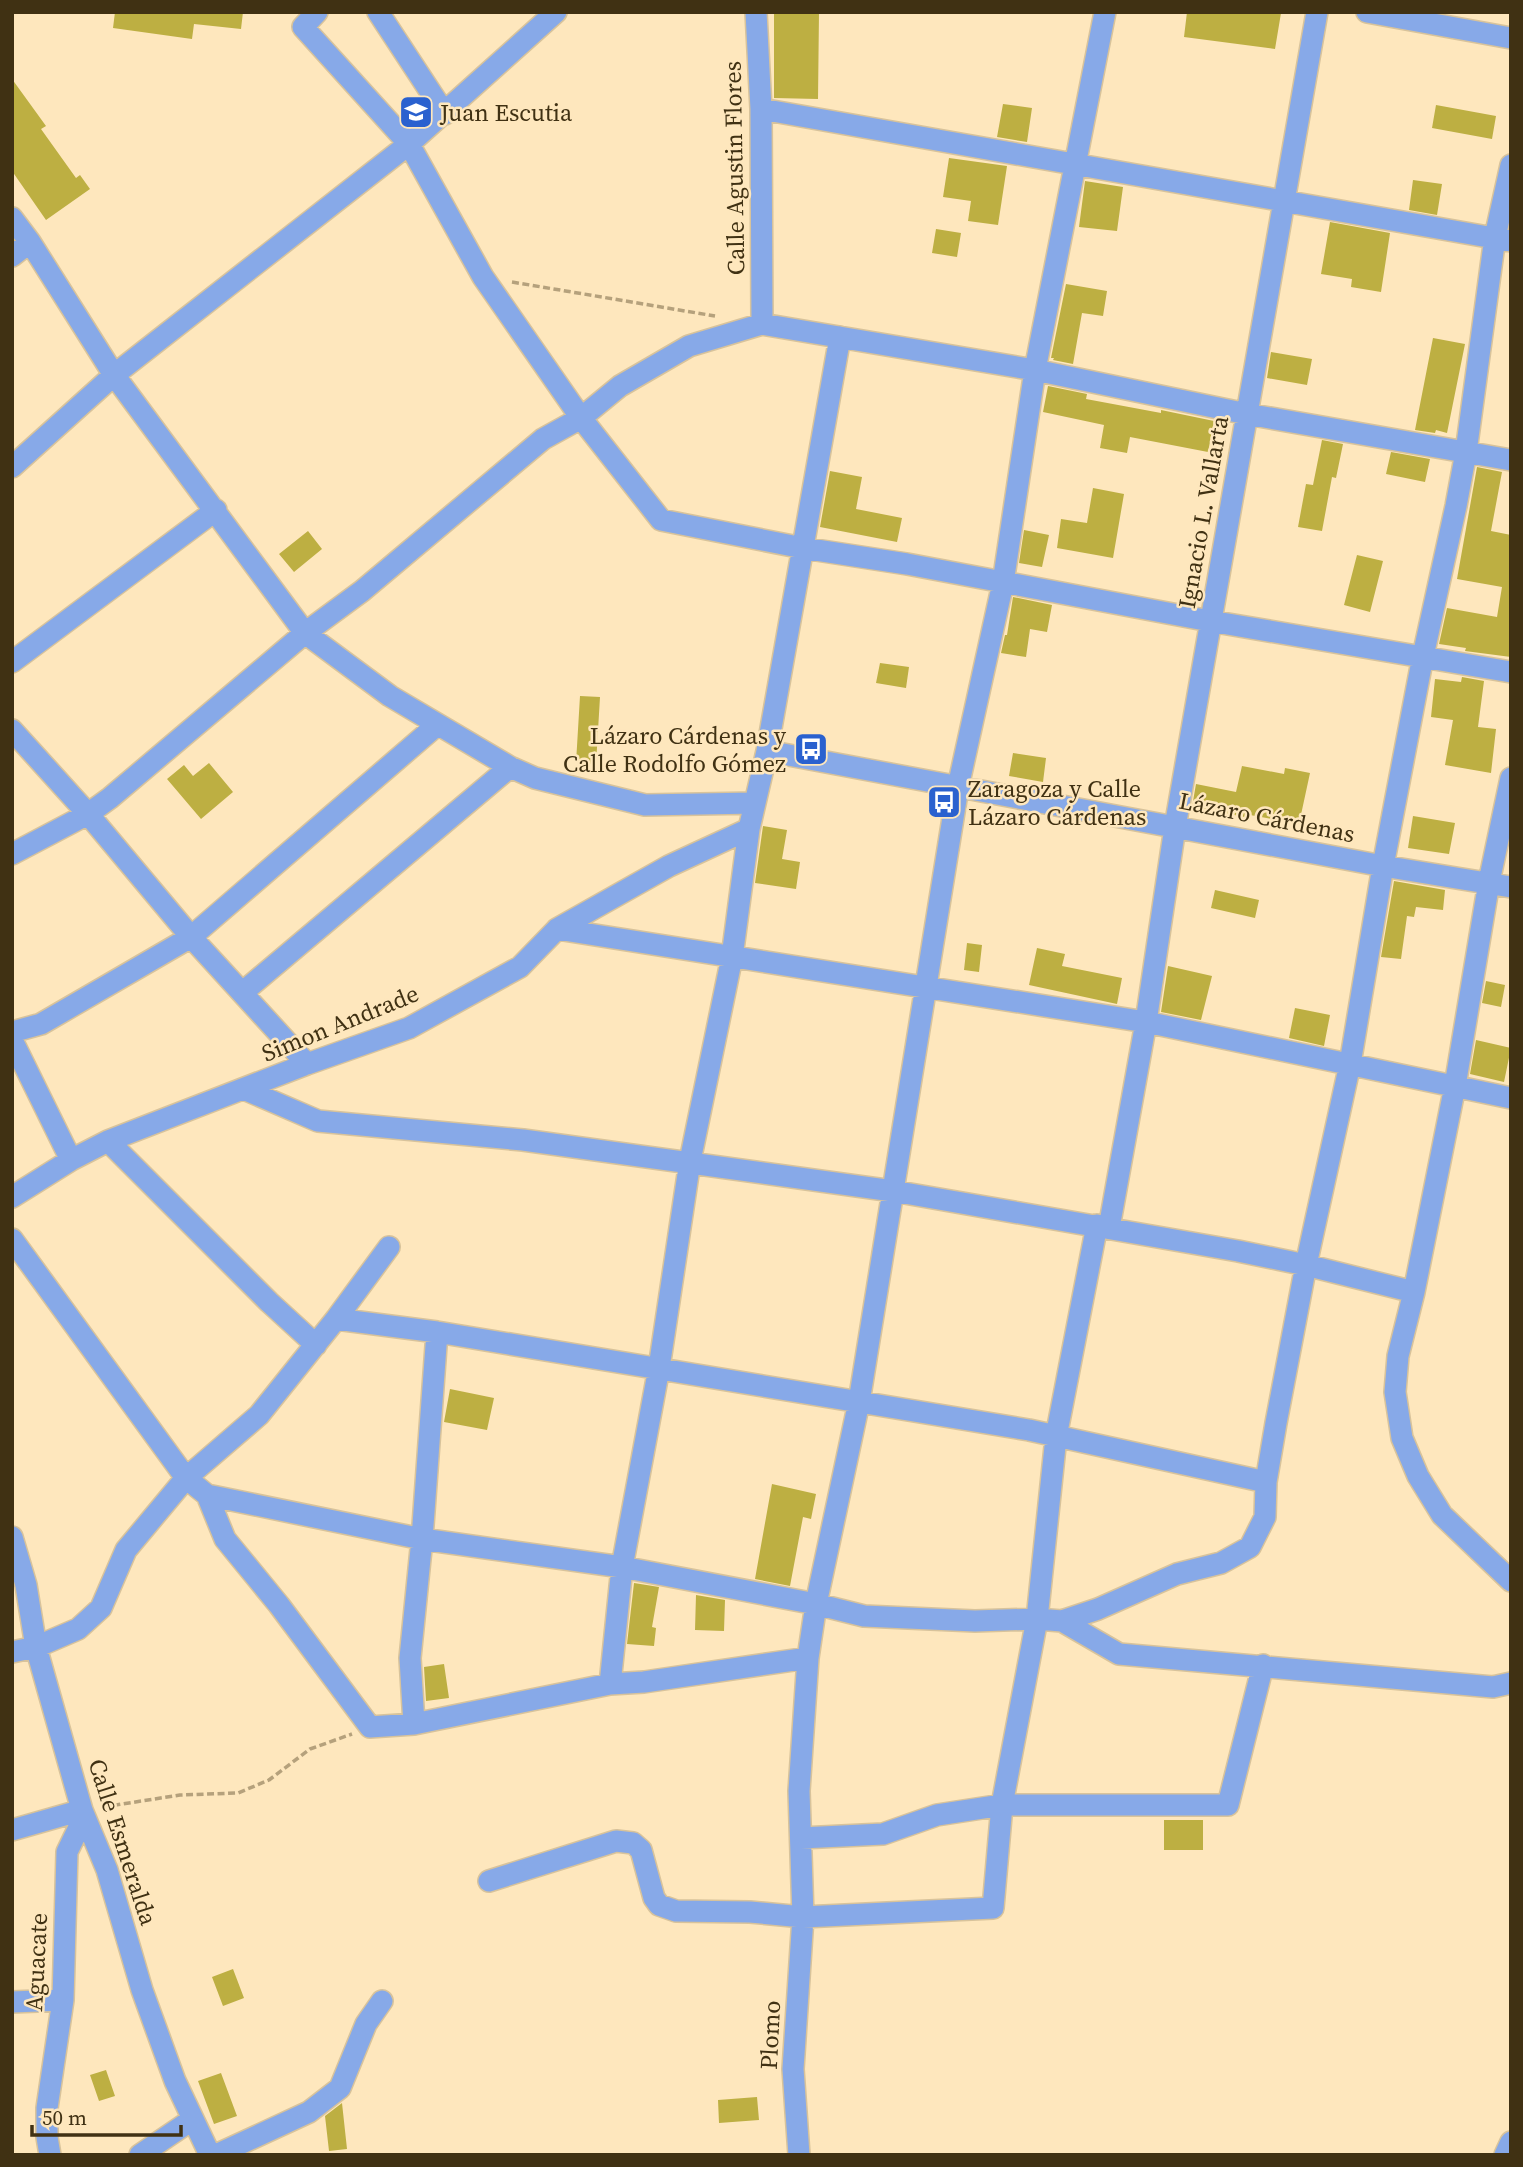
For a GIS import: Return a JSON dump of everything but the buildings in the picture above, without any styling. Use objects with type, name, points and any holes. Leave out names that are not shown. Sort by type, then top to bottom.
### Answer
[{"type":"street","points":[[317,12],[303,27],[409,144],[483,277],[581,418],[661,520],[1210,621],[1511,672]]},
{"type":"street","points":[[378,12],[445,114]]},
{"type":"street","points":[[12,467],[114,375],[445,114],[556,12]]},
{"type":"street","name":"Calle Agustin Flores","points":[[756,12],[761,109],[762,324]]},
{"type":"street","name":"Plomo","points":[[799,2155],[793,2069],[803,1917],[799,1791],[808,1658],[816,1604],[859,1402],[958,787],[1003,583],[1035,370],[1105,12]]},
{"type":"street","name":"Ignacio L. Vallarta","points":[[803,1917],[993,1909],[1002,1805],[1037,1619],[1056,1437],[1146,1022],[1175,827],[1317,12]]},
{"type":"street","points":[[1367,12],[1511,38]]},
{"type":"street","points":[[761,109],[1503,239]]},
{"type":"street","points":[[206,1495],[422,1539],[622,1567],[816,1604],[864,1616],[975,1621],[1062,1621],[1098,1609],[1177,1574],[1221,1563],[1250,1547],[1265,1517],[1266,1482],[1306,1265],[1350,1064],[1383,866],[1466,452],[1503,239],[1511,165]]},
{"type":"street","points":[[12,218],[114,375],[305,633],[390,696],[510,767],[535,778],[645,805],[755,803]]},
{"type":"street","points":[[12,256],[30,242]]},
{"type":"street","points":[[12,854],[88,814],[110,798],[305,633],[362,591],[543,439],[581,418],[620,386],[689,346],[762,324],[1035,370],[1247,414],[1511,460]]},
{"type":"street","points":[[610,1684],[622,1567],[659,1368],[690,1161],[732,957],[749,829],[767,751],[840,337]]},
{"type":"street","points":[[12,662],[216,510]]},
{"type":"street","points":[[12,1032],[41,1024],[191,937],[438,725]]},
{"type":"street","points":[[12,730],[88,814],[191,937],[307,1064]]},
{"type":"street","name":"Lázaro Cárdenas","points":[[767,751],[1383,866],[1511,887]]},
{"type":"street","points":[[243,992],[510,767]]},
{"type":"street","points":[[1511,778],[1489,883],[1455,1086],[1414,1292],[1398,1356],[1395,1392],[1402,1438],[1418,1476],[1442,1515],[1511,1581]]},
{"type":"street","name":"Simon Andrade","points":[[12,1197],[71,1160],[108,1141],[307,1064],[409,1028],[520,967],[557,929],[669,866],[749,829]]},
{"type":"street","points":[[557,929],[1146,1022],[1511,1098]]},
{"type":"street","points":[[12,1040],[71,1160]]},
{"type":"street","points":[[244,1089],[318,1121],[523,1140],[893,1191],[1103,1226],[1306,1265],[1414,1292]]},
{"type":"street","points":[[108,1141],[269,1303],[316,1345]]},
{"type":"street","points":[[12,1239],[187,1478],[206,1495],[225,1539],[279,1605],[370,1727],[414,1724],[610,1684],[644,1682],[808,1658]]},
{"type":"street","points":[[12,1652],[36,1647],[78,1629],[101,1608],[126,1550],[187,1478],[258,1415],[316,1345],[390,1247]]},
{"type":"street","points":[[336,1319],[437,1332],[1029,1430],[1266,1482]]},
{"type":"street","points":[[414,1724],[410,1658],[422,1539],[437,1332]]},
{"type":"street","name":"Calle Esmeralda","points":[[12,1538],[26,1585],[36,1647],[83,1814],[107,1870],[142,1990],[170,2068],[210,2155]]},
{"type":"street","points":[[1062,1621],[1119,1654],[1493,1687],[1511,1683]]},
{"type":"street","points":[[800,1838],[883,1834],[937,1815],[1002,1805],[1228,1805],[1263,1665]]},
{"type":"street","points":[[12,1830],[83,1814]]},
{"type":"street","name":"Aguacate","points":[[50,2155],[47,2108],[63,2000],[67,1852],[83,1814]]},
{"type":"street","points":[[489,1881],[616,1841],[633,1843],[641,1850],[654,1898],[659,1905],[667,1909],[803,1917]]},
{"type":"street","points":[[12,2002],[63,2000]]},
{"type":"street","points":[[216,2155],[348,2093],[366,2024],[382,2001]]},
{"type":"street","points":[[140,2155],[194,2119]]},
{"type":"street","points":[[1505,2155],[1511,2141]]},
{"type":"path","points":[[483,277],[723,317]]},
{"type":"path","points":[[83,1814],[180,1795],[238,1793],[269,1780],[310,1749],[370,1727]]},
{"type":"place","name":"Juan Escutia","points":[[416,112]]},
{"type":"place","name":"Lázaro Cárdenas y Calle Rodolfo Gómez","points":[[811,749]]},
{"type":"place","name":"Zaragoza y Calle Lázaro Cárdenas","points":[[944,802]]}]
